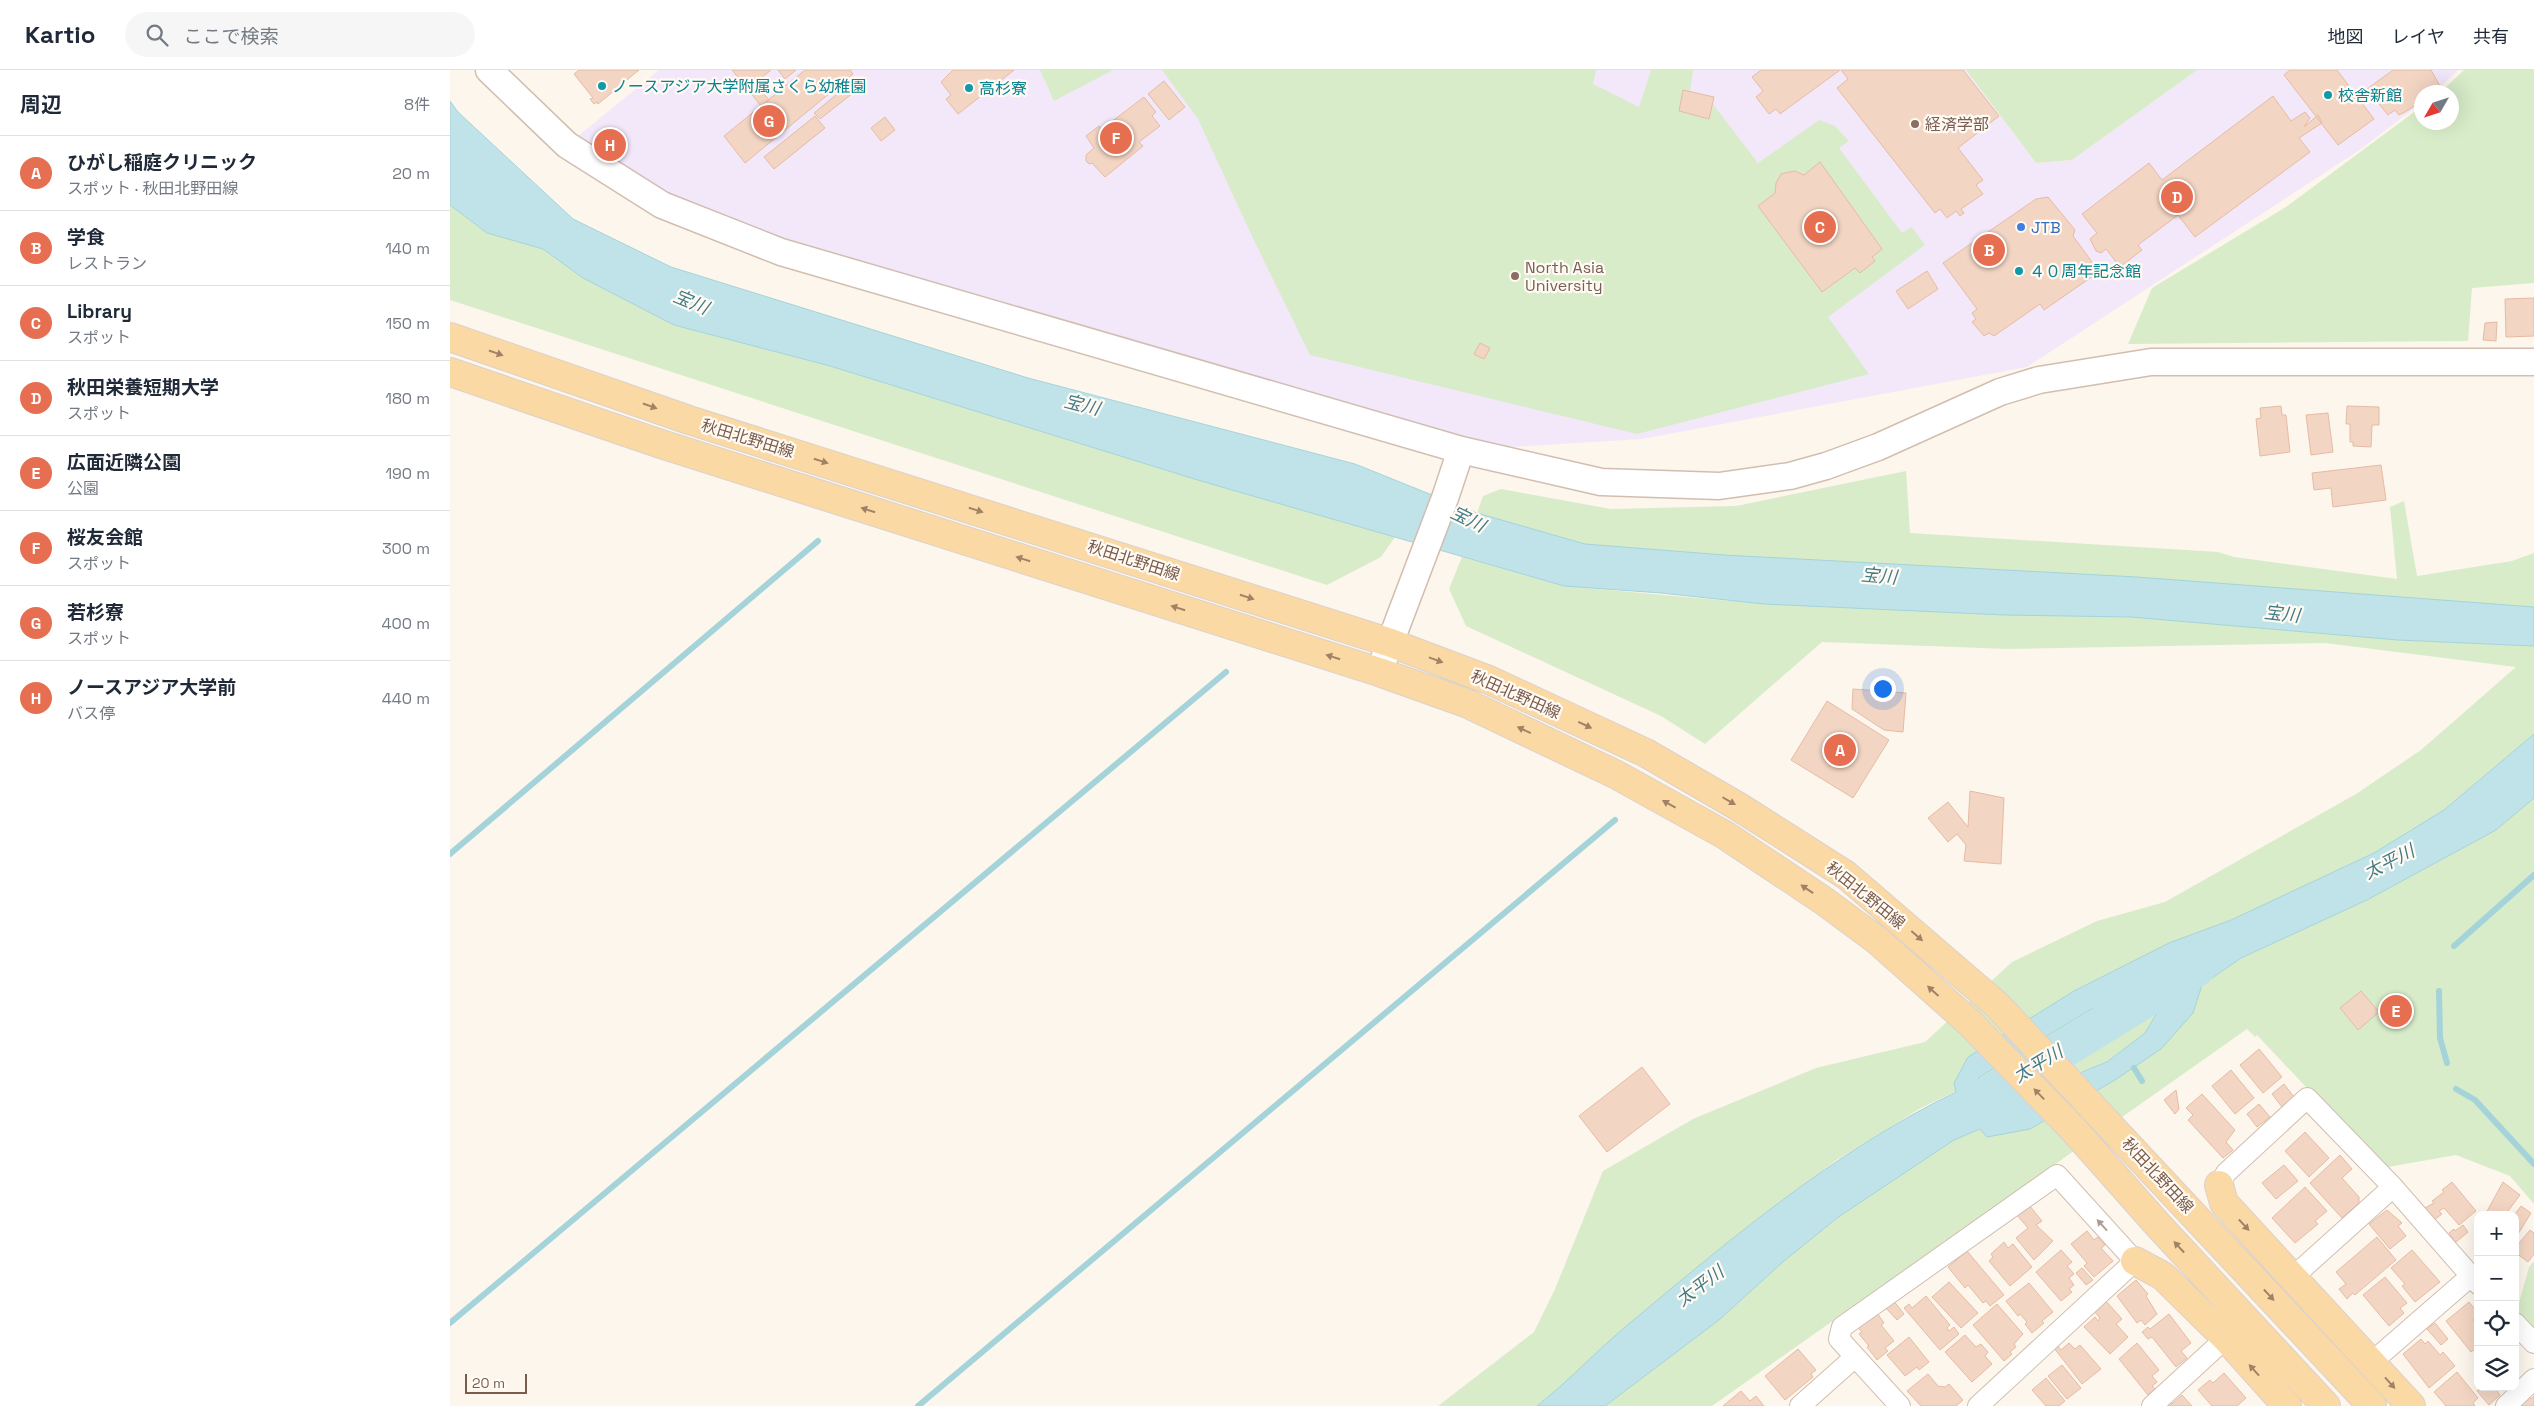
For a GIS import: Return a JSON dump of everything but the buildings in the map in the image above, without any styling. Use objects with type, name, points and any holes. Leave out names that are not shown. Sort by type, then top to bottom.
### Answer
[{"type":"main road","name":"秋田北野田線","points":[[450,337],[689,420],[1391,643],[1489,680],[1637,749],[1739,807],[1846,875],[1997,1005],[2372,1406]]},
{"type":"main road","name":"秋田北野田線","points":[[450,372],[661,444],[1380,672],[1466,703],[1616,774],[1725,835],[1824,901],[1878,941],[1970,1023],[2073,1129],[2158,1225],[2326,1406]]},
{"type":"main road","points":[[2219,1185],[2224,1203],[2411,1406]]},
{"type":"main road","points":[[2135,1261],[2163,1276],[2226,1338],[2287,1406]]},
{"type":"street","points":[[489,70],[568,145],[662,205],[781,252],[1461,450],[1602,482],[1719,486],[1790,476],[1826,466],[1878,446],[2000,392],[2039,380],[2151,362],[2534,362]]},
{"type":"street","points":[[1380,672],[1446,498],[1461,450]]},
{"type":"street","points":[[2219,1185],[2226,1173],[2307,1098],[2393,1186],[2474,1280],[2372,1362]]},
{"type":"street","points":[[1900,1406],[1839,1339],[1842,1327],[2058,1175],[2135,1261],[1978,1406]]},
{"type":"street","points":[[2293,1277],[2393,1186]]},
{"type":"street","points":[[2519,1327],[2534,1343]]},
{"type":"street","points":[[2152,1406],[2226,1338]]},
{"type":"street","points":[[1800,1406],[1855,1357]]},
{"type":"street","points":[[2506,1406],[2534,1379]]},
{"type":"shaded area","name":"North Asia University","points":[[659,70],[1966,70],[2036,163],[2072,160],[2197,70],[2458,70],[2442,85],[2414,85],[2414,108],[2361,149],[2027,367],[1642,439],[1461,450],[781,252],[567,145]]},
{"type":"green space","points":[[1040,70],[1113,70],[1054,101]]},
{"type":"green space","points":[[1162,70],[1596,70],[1593,84],[1639,107],[1651,70],[1693,70],[1690,91],[1683,90],[1679,111],[1709,119],[1712,103],[1758,163],[1819,120],[1835,126],[1849,141],[1839,148],[1902,233],[1912,227],[1925,245],[1828,317],[1869,374],[1637,434],[1310,355],[1249,230],[1198,119]],"holes":[[[1819,163],[1875,261],[1860,273],[1855,268],[1822,292],[1759,206],[1775,193],[1776,183],[1781,174],[1795,171],[1804,175]]]},
{"type":"green space","points":[[1966,70],[2197,70],[2072,160],[2036,163]]},
{"type":"green space","points":[[2464,70],[2534,70],[2534,283],[2472,288],[2468,341],[2128,344],[2152,288],[2286,207],[2414,112],[2414,130],[2459,130],[2459,85],[2448,85]]},
{"type":"green space","points":[[450,205],[487,233],[543,249],[583,278],[674,325],[830,366],[1201,481],[1395,537],[1381,557],[1327,585],[450,300]]},
{"type":"green space","points":[[1906,471],[1910,533],[2218,552],[2234,557],[2397,579],[2390,507],[2404,501],[2417,576],[2512,561],[2534,553],[2534,607],[1724,555],[1585,544],[1477,513],[1483,496],[1501,489],[1611,509],[1736,506]]},
{"type":"green space","points":[[1462,557],[1564,586],[1764,604],[2131,617],[2398,640],[2534,646],[2534,734],[2444,810],[2374,853],[2231,920],[2169,944],[2079,988],[1968,1057],[1954,1083],[1956,1091],[1919,1109],[1835,1161],[1754,1223],[1623,1329],[1537,1406],[1438,1406],[1534,1332],[1555,1289],[1603,1171],[1693,1119],[1816,1068],[1925,1042],[2012,962],[2097,921],[2165,902],[2356,794],[2421,750],[2516,667],[2325,643],[2008,649],[1822,642],[1705,744],[1661,716],[1466,626],[1449,589]]},
{"type":"green space","points":[[2534,798],[2534,1204],[2510,1176],[2456,1155],[2382,1168],[2257,1035],[2255,1037],[2247,1029],[1712,1406],[1605,1406],[1719,1320],[1784,1261],[1837,1218],[1954,1140],[1981,1129],[1987,1137],[2193,1013],[2202,985],[2241,958],[2367,900],[2496,830]]},
{"type":"green space","points":[[2144,985],[2164,1003],[2145,1033],[2107,1062],[2000,1100],[1978,1078],[2088,1011]]},
{"type":"green space","points":[[2534,1261],[2534,1335],[2519,1318],[2519,1303],[2529,1267]]},
{"type":"water","name":"宝川","points":[[450,101],[458,112],[573,219],[671,267],[1028,378],[1355,464],[1477,513],[1585,544],[1724,555],[2137,577],[2534,607],[2534,646],[2398,640],[2131,617],[2004,615],[1764,604],[1661,593],[1564,586],[1201,481],[830,366],[674,325],[583,278],[543,249],[487,233],[450,205]]},
{"type":"water","points":[[2534,734],[2534,798],[2496,830],[2367,900],[2241,958],[2202,985],[2193,1013],[2161,1049],[2115,1080],[2030,1129],[1987,1137],[1980,1129],[1954,1140],[1837,1218],[1784,1261],[1719,1320],[1605,1406],[1537,1406],[1624,1328],[1783,1200],[1867,1142],[1956,1092],[1954,1083],[1968,1057],[2074,991],[2169,943],[2231,920],[2374,853],[2444,810]],"holes":[[[2144,986],[2163,1003],[2145,1033],[2107,1062],[2010,1100],[2000,1100],[1978,1078],[2088,1011]]]},
{"type":"waterway","points":[[450,854],[818,541]]},
{"type":"waterway","points":[[450,1323],[1226,672]]},
{"type":"waterway","points":[[918,1406],[1615,820]]},
{"type":"waterway","points":[[2454,946],[2534,875]]},
{"type":"waterway","name":"太平川","points":[[1950,1119],[2197,967]]},
{"type":"waterway","points":[[2439,991],[2440,1038],[2447,1063]]},
{"type":"waterway","points":[[2134,1068],[2142,1081]]},
{"type":"waterway","points":[[2456,1089],[2475,1100],[2534,1164]]},
{"type":"place","name":"ノースアジア大学附属さくら幼稚園","points":[[602,86]]},
{"type":"place","name":"高杉寮","points":[[969,88]]},
{"type":"place","name":"校舎新館","points":[[2328,95]]},
{"type":"place","name":"若杉寮","points":[[769,121]]},
{"type":"place","name":"経済学部","points":[[1915,124]]},
{"type":"place","name":"桜友会館","points":[[1116,138]]},
{"type":"place","name":"ノースアジア大学前","points":[[610,145]]},
{"type":"place","name":"秋田栄養短期大学","points":[[2177,197]]},
{"type":"place","name":"Library","points":[[1820,227]]},
{"type":"place","name":"JTB","points":[[2021,227]]},
{"type":"place","name":"学食","points":[[1989,250]]},
{"type":"place","name":"４０周年記念館","points":[[2019,271]]},
{"type":"place","name":"North Asia University","points":[[1515,276]]},
{"type":"place","name":"ひがし稲庭クリニック","points":[[1840,750]]},
{"type":"place","name":"広面近隣公園","points":[[2396,1011]]}]
